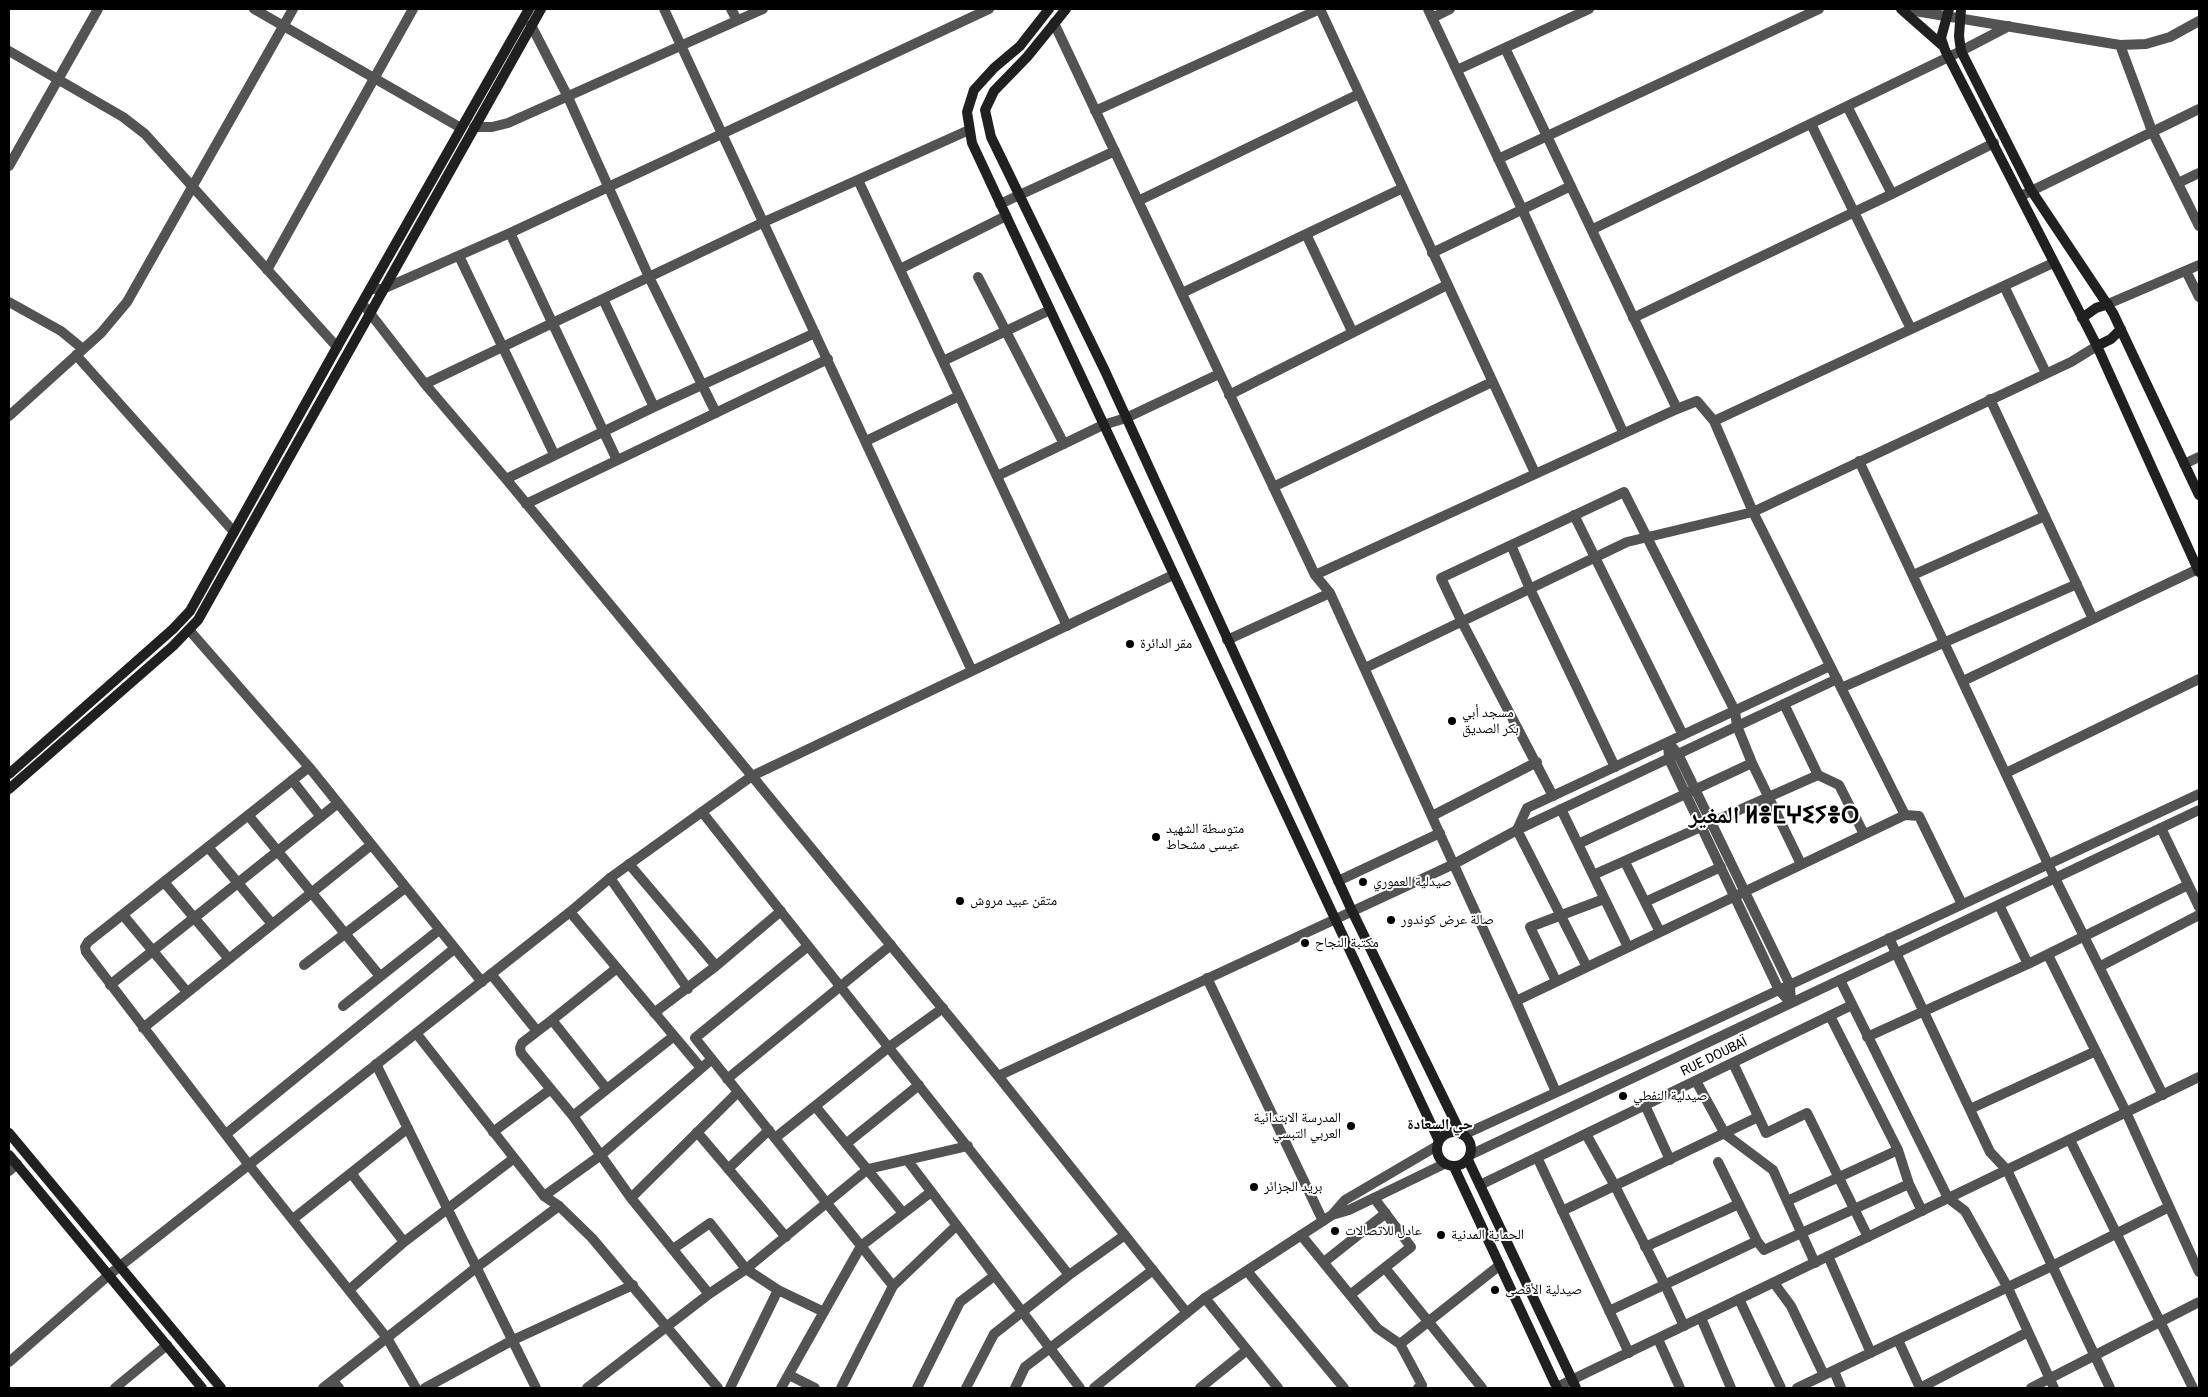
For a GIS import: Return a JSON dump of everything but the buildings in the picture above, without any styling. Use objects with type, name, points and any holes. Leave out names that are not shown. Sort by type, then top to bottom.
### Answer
[{"type":"main road","points":[[9,774],[181,621],[197,601],[337,347],[529,9]]},
{"type":"main road","points":[[9,790],[190,631],[205,610],[541,9]]},
{"type":"main road","points":[[1049,9],[1020,46],[994,68],[974,90],[966,112],[972,143],[1438,1144],[1438,1156],[1449,1165],[1500,1265],[1557,1388]]},
{"type":"main road","points":[[1066,9],[1027,57],[994,91],[985,110],[991,137],[1126,418],[1352,911],[1462,1134],[1470,1142],[1469,1157],[1480,1185],[1574,1384]]},
{"type":"main road","points":[[1902,9],[1943,46]]},
{"type":"main road","points":[[1948,13],[1941,38],[1943,46],[2097,346],[2199,571]]},
{"type":"main road","points":[[1960,14],[1961,51],[2031,190],[2108,304],[2122,329],[2199,495]]},
{"type":"main road","points":[[2082,318],[2096,308],[2108,304]]},
{"type":"main road","points":[[2097,346],[2111,339],[2122,329]]},
{"type":"main road","points":[[9,1133],[221,1388]]},
{"type":"main road","points":[[1438,1144],[1446,1134],[1462,1134]]},
{"type":"main road","points":[[9,1154],[13,1168],[110,1274],[202,1388]]},
{"type":"main road","points":[[1449,1165],[1459,1166],[1469,1157]]},
{"type":"street","points":[[9,166],[98,9]]},
{"type":"street","points":[[254,9],[461,128]]},
{"type":"street","points":[[9,416],[110,324],[127,302],[293,9]]},
{"type":"street","points":[[267,270],[414,9]]},
{"type":"street","points":[[664,9],[972,671]]},
{"type":"street","points":[[731,9],[737,20]]},
{"type":"street","points":[[474,127],[502,125],[763,9]]},
{"type":"street","points":[[370,289],[383,289],[510,233],[989,9]]},
{"type":"street","points":[[1095,111],[1320,9],[1535,472]]},
{"type":"street","points":[[1450,9],[1430,13],[1522,209],[1623,432]]},
{"type":"street","points":[[1457,70],[1589,9]]},
{"type":"street","points":[[1498,159],[1820,9]]},
{"type":"street","points":[[1902,9],[1960,14],[2009,26],[2120,45],[2146,44],[2170,37],[2199,21]]},
{"type":"street","points":[[1054,23],[1314,575],[1330,593],[1516,1000],[1556,1092]]},
{"type":"street","points":[[531,25],[567,95],[649,277],[716,413]]},
{"type":"street","points":[[1593,229],[1949,57],[2009,26]]},
{"type":"street","points":[[2120,45],[2152,132],[2199,226]]},
{"type":"street","points":[[1505,48],[1593,229],[1677,409]]},
{"type":"street","points":[[9,52],[135,125],[154,143],[337,347]]},
{"type":"street","points":[[1138,201],[1359,94]]},
{"type":"street","points":[[1847,106],[1892,194]]},
{"type":"street","points":[[2021,196],[2199,109]]},
{"type":"street","points":[[1811,124],[1912,329]]},
{"type":"street","points":[[425,384],[764,222],[969,130]]},
{"type":"street","points":[[1633,318],[1994,143]]},
{"type":"street","points":[[1000,204],[1115,151]]},
{"type":"street","points":[[2178,183],[2199,173]]},
{"type":"street","points":[[858,180],[1066,626]]},
{"type":"street","points":[[1432,253],[1571,186]]},
{"type":"street","points":[[1182,293],[1403,188]]},
{"type":"street","points":[[900,269],[1006,216]]},
{"type":"street","points":[[510,233],[617,460]]},
{"type":"street","points":[[1306,234],[1352,331]]},
{"type":"street","points":[[459,256],[554,454]]},
{"type":"street","points":[[1714,421],[2053,263]]},
{"type":"street","points":[[2108,304],[2199,265]]},
{"type":"street","points":[[2186,272],[2199,297]]},
{"type":"street","points":[[978,277],[1064,444]]},
{"type":"street","points":[[1229,395],[1447,284]]},
{"type":"street","points":[[2004,286],[2046,373]]},
{"type":"street","points":[[602,299],[654,407]]},
{"type":"street","points":[[9,302],[61,331],[234,532]]},
{"type":"street","points":[[362,303],[425,384],[506,479],[943,1008],[1187,1313]]},
{"type":"street","points":[[942,360],[1050,310]]},
{"type":"street","points":[[506,479],[554,454],[815,333]]},
{"type":"street","points":[[1365,668],[1627,542],[1753,512],[2046,373],[2097,346]]},
{"type":"street","points":[[526,504],[828,359]]},
{"type":"street","points":[[996,476],[1103,425],[1126,418],[1219,374]]},
{"type":"street","points":[[1273,487],[1492,382]]},
{"type":"street","points":[[866,441],[959,396]]},
{"type":"street","points":[[1990,399],[2093,619]]},
{"type":"street","points":[[1314,575],[1623,432],[1697,401],[1714,421],[1753,512],[1905,815]]},
{"type":"street","points":[[2184,464],[2199,457]]},
{"type":"street","points":[[1859,461],[2048,864],[2163,1095]]},
{"type":"street","points":[[1553,796],[1441,578],[1624,492],[1735,711],[1737,726],[1752,763],[1801,864]]},
{"type":"street","points":[[1574,515],[1683,735]]},
{"type":"street","points":[[1912,574],[2045,516]]},
{"type":"street","points":[[1511,545],[1530,589],[1616,767]]},
{"type":"street","points":[[1963,681],[2199,571]]},
{"type":"street","points":[[9,1362],[110,1274],[482,982],[610,878],[752,776],[1174,576]]},
{"type":"street","points":[[998,1076],[1454,864],[1517,830],[1784,704],[1839,684],[1944,641],[2077,584]]},
{"type":"street","points":[[1227,640],[1330,593]]},
{"type":"street","points":[[190,631],[309,767],[482,982]]},
{"type":"street","points":[[1517,830],[1527,808],[1830,666]]},
{"type":"street","points":[[2006,773],[2199,680]]},
{"type":"street","points":[[1784,704],[1818,776],[1839,786],[1864,834]]},
{"type":"street","points":[[1668,742],[1691,792],[1712,823],[1746,891],[1790,985],[1791,1003]]},
{"type":"street","points":[[1432,816],[1537,762]]},
{"type":"street","points":[[1578,844],[1752,763]]},
{"type":"street","points":[[309,767],[88,942],[85,947],[88,958],[387,1338],[416,1388]]},
{"type":"street","points":[[1593,875],[1818,776]]},
{"type":"street","points":[[292,780],[321,816]]},
{"type":"street","points":[[1691,792],[1702,828],[1720,867],[1779,990],[1791,1003]]},
{"type":"street","points":[[1462,1134],[1790,985],[2199,794]]},
{"type":"street","points":[[110,985],[338,803]]},
{"type":"street","points":[[1561,809],[1628,947]]},
{"type":"street","points":[[1469,1157],[2199,810]]},
{"type":"street","points":[[702,812],[1069,1274]]},
{"type":"street","points":[[248,815],[379,975]]},
{"type":"street","points":[[1516,1000],[1905,815],[1919,816],[1962,904]]},
{"type":"street","points":[[2161,828],[2199,907]]},
{"type":"street","points":[[1517,830],[1587,967]]},
{"type":"street","points":[[1338,881],[1440,833]]},
{"type":"street","points":[[143,1028],[371,845]]},
{"type":"street","points":[[208,847],[272,924]]},
{"type":"street","points":[[1625,862],[1660,932]]},
{"type":"street","points":[[629,864],[716,966]]},
{"type":"street","points":[[1645,902],[1720,867]]},
{"type":"street","points":[[610,878],[688,989]]},
{"type":"street","points":[[164,882],[229,959]]},
{"type":"street","points":[[1867,1037],[1924,1013],[2048,955],[2188,885]]},
{"type":"street","points":[[304,964],[405,888]]},
{"type":"street","points":[[1556,981],[1530,928],[1604,899]]},
{"type":"street","points":[[1999,905],[2028,964]]},
{"type":"street","points":[[654,1013],[688,989],[781,911]]},
{"type":"street","points":[[570,912],[701,1068]]},
{"type":"street","points":[[123,915],[188,992]]},
{"type":"street","points":[[2099,967],[2199,915]]},
{"type":"street","points":[[343,1006],[379,975],[439,930]]},
{"type":"street","points":[[1890,938],[1990,1152],[2007,1170],[2110,1388]]},
{"type":"street","points":[[727,1079],[891,945]]},
{"type":"street","points":[[808,946],[695,1038],[893,1286]]},
{"type":"street","points":[[226,1134],[454,949]]},
{"type":"street","points":[[2048,955],[2126,1112],[2199,1272]]},
{"type":"street","points":[[617,968],[522,1043],[521,1053],[574,1116],[632,1198],[709,1294]]},
{"type":"street","points":[[491,974],[537,1031]]},
{"type":"street","points":[[1207,978],[1328,1218]]},
{"type":"street","points":[[1840,980],[1948,1198],[1964,1211],[2008,1288],[2052,1384]]},
{"type":"street","name":"RUE DOUBAÏ","points":[[1480,1185],[1852,1006]]},
{"type":"street","points":[[728,1169],[772,1134],[815,1106],[889,1047],[943,1008]]},
{"type":"street","points":[[1830,1016],[1898,1150],[1909,1184],[1922,1211]]},
{"type":"street","points":[[552,1020],[606,1088]]},
{"type":"street","points":[[416,1033],[544,1196],[559,1206],[592,1238],[634,1285],[666,1328],[718,1388]]},
{"type":"street","points":[[574,1116],[606,1088],[674,1036]]},
{"type":"street","points":[[1970,1109],[2096,1051]]},
{"type":"street","points":[[544,1196],[601,1155],[712,1059]]},
{"type":"street","points":[[1733,1063],[1766,1133],[1807,1112],[1868,1237]]},
{"type":"street","points":[[376,1064],[536,1388]]},
{"type":"street","points":[[1557,1388],[1574,1384],[1629,1353],[2199,1077]]},
{"type":"street","points":[[1696,1081],[1725,1134],[1773,1170],[1815,1263]]},
{"type":"street","points":[[848,1143],[919,1085]]},
{"type":"street","points":[[493,1132],[552,1089]]},
{"type":"street","points":[[632,1198],[738,1092]]},
{"type":"street","points":[[1645,1105],[1670,1160]]},
{"type":"street","points":[[815,1106],[848,1143],[903,1213]]},
{"type":"street","points":[[1562,1211],[1758,1117]]},
{"type":"street","points":[[293,1219],[408,1128]]},
{"type":"street","points":[[697,1132],[786,1237]]},
{"type":"street","points":[[1586,1134],[1615,1186],[1684,1326]]},
{"type":"street","points":[[2070,1140],[2193,1388]]},
{"type":"street","points":[[1328,1218],[1345,1200],[1438,1144]]},
{"type":"street","points":[[588,1388],[709,1294],[746,1269],[868,1169],[968,1146]]},
{"type":"street","points":[[1787,1201],[1898,1150]]},
{"type":"street","points":[[1537,1157],[1629,1353]]},
{"type":"street","points":[[349,1290],[404,1242],[514,1159]]},
{"type":"street","points":[[908,1161],[1080,1388]]},
{"type":"street","points":[[1718,1162],[1757,1241],[1764,1250],[1909,1184]]},
{"type":"street","points":[[1094,1388],[1205,1298],[1328,1218],[1449,1165]]},
{"type":"street","points":[[351,1173],[404,1242]]},
{"type":"street","points":[[781,1388],[861,1246],[931,1192]]},
{"type":"street","points":[[1350,1295],[1412,1247],[1374,1198]]},
{"type":"street","points":[[1645,1247],[1740,1204]]},
{"type":"street","points":[[323,1388],[336,1384],[387,1338],[477,1267],[559,1206]]},
{"type":"street","points":[[1797,1388],[2008,1288],[2169,1207]]},
{"type":"street","points":[[1324,1262],[1386,1213]]},
{"type":"street","points":[[673,1249],[710,1223],[746,1269],[778,1290],[824,1312]]},
{"type":"street","points":[[841,1388],[893,1286],[956,1226]]},
{"type":"street","points":[[966,1388],[994,1334],[1069,1274],[1125,1235]]},
{"type":"street","points":[[1301,1236],[1377,1328],[1400,1344],[1422,1385],[1418,1388]]},
{"type":"street","points":[[1610,1311],[1757,1241]]},
{"type":"street","points":[[1828,1256],[1871,1353]]},
{"type":"street","points":[[1400,1344],[1500,1265]]},
{"type":"street","points":[[1385,1268],[1482,1388]]},
{"type":"street","points":[[1015,1388],[1025,1366],[1050,1350],[1153,1270]]},
{"type":"street","points":[[1247,1271],[1344,1388]]},
{"type":"street","points":[[917,1388],[960,1302],[994,1276]]},
{"type":"street","points":[[1774,1283],[1791,1306],[1829,1373],[1841,1388]]},
{"type":"street","points":[[425,1388],[513,1340],[634,1285]]},
{"type":"street","points":[[730,1388],[778,1290]]},
{"type":"street","points":[[1205,1298],[1278,1388]]},
{"type":"street","points":[[1739,1299],[1781,1388]]},
{"type":"street","points":[[2031,1388],[2052,1384],[2095,1356],[2199,1302]]},
{"type":"street","points":[[1701,1318],[1731,1388]]},
{"type":"street","points":[[1898,1340],[1920,1388],[2028,1332]]},
{"type":"street","points":[[1658,1339],[1680,1388]]},
{"type":"street","points":[[115,1388],[167,1345]]},
{"type":"street","points":[[1200,1388],[1247,1350]]},
{"type":"street","points":[[789,1375],[815,1388]]},
{"type":"place","name":"مقر الدائرة","points":[[1130,644]]},
{"type":"place","name":"مسجد أبي بكر الصديق","points":[[1452,721]]},
{"type":"place","name":"متوسطة الشهيد عيسى مشحاط","points":[[1156,837]]},
{"type":"place","name":"صيدلية العموري","points":[[1363,882]]},
{"type":"place","name":"متقن عبيد مروش","points":[[960,901]]},
{"type":"place","name":"صالة عرض كوندور","points":[[1391,920]]},
{"type":"place","name":"مكتبة النجاح","points":[[1305,943]]},
{"type":"place","name":"صيدلية النفطي","points":[[1623,1096]]},
{"type":"place","name":"المدرسة الابتدائية العربي التبسي","points":[[1351,1126]]},
{"type":"place","name":"بريد الجزائر","points":[[1254,1187]]},
{"type":"place","name":"عادل للاتصالات","points":[[1335,1231]]},
{"type":"place","name":"الحماية المدنية","points":[[1441,1235]]},
{"type":"place","name":"صيدلية الأقصى","points":[[1495,1290]]},
{"type":"district","name":"المغير ⵍⴻⵎⵖⵉⵢⴻⵔ","points":[[1774,817]]},
{"type":"district","name":"حي السعادة","points":[[1440,1125]]}]
